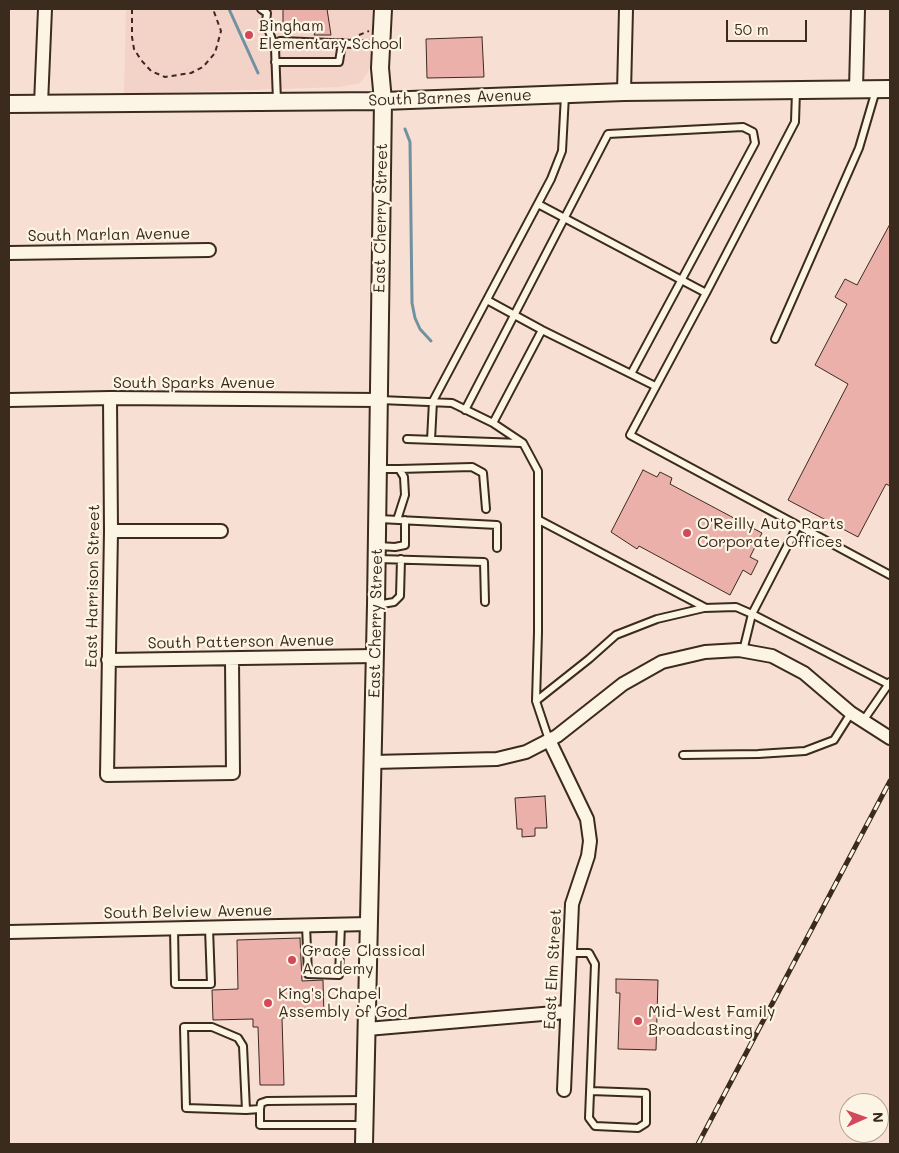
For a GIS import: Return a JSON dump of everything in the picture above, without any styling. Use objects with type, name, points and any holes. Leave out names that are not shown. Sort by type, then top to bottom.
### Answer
[{"type":"street","points":[[41,104],[45,9]]},
{"type":"street","name":"East Cherry Street","points":[[364,1144],[376,656],[383,101],[381,45],[383,9]]},
{"type":"street","name":"East Cherry Street","points":[[383,101],[390,67],[392,17],[389,9]]},
{"type":"street","points":[[624,92],[626,9]]},
{"type":"street","points":[[856,89],[858,9]]},
{"type":"street","name":"South Barnes Avenue","points":[[9,104],[383,101],[624,92],[884,89]]},
{"type":"street","name":"South Marlan Avenue","points":[[9,253],[209,250]]},
{"type":"street","name":"South Sparks Avenue","points":[[9,400],[110,398],[380,400]]},
{"type":"street","name":"East Harrison Street","points":[[110,398],[111,531],[107,775],[233,773],[232,660]]},
{"type":"street","points":[[111,531],[221,531]]},
{"type":"street","points":[[373,762],[497,759],[526,752],[549,740],[590,712],[623,684],[662,662],[705,652],[743,651],[772,656],[804,673],[851,713],[890,738]]},
{"type":"street","name":"South Patterson Avenue","points":[[108,660],[232,660],[376,656]]},
{"type":"street","name":"East Elm Street","points":[[549,740],[587,819],[590,841],[588,856],[572,904],[564,1090]]},
{"type":"street","name":"South Belview Avenue","points":[[9,932],[174,934],[209,928],[369,924]]},
{"type":"street","points":[[367,1029],[566,1012]]},
{"type":"lane","points":[[261,9],[267,12],[266,24],[275,48],[277,101]]},
{"type":"lane","points":[[275,48],[278,43],[283,41],[381,45]]},
{"type":"lane","points":[[275,62],[339,62],[342,43]]},
{"type":"lane","points":[[775,339],[884,89]]},
{"type":"lane","points":[[796,90],[796,122],[630,435],[890,575]]},
{"type":"lane","points":[[432,440],[433,401],[538,204],[562,151],[565,94]]},
{"type":"lane","points":[[465,410],[608,134],[743,127],[753,132],[755,142],[631,374]]},
{"type":"lane","points":[[538,204],[706,293]]},
{"type":"lane","points":[[487,300],[542,330],[655,386]]},
{"type":"lane","points":[[493,423],[542,330]]},
{"type":"lane","points":[[380,400],[452,403],[493,423],[523,442],[538,471],[536,701],[549,740]]},
{"type":"lane","points":[[408,439],[523,442]]},
{"type":"lane","points":[[379,469],[472,467],[483,472],[486,509]]},
{"type":"lane","points":[[397,520],[405,495],[404,477],[399,469]]},
{"type":"lane","points":[[378,519],[497,525],[497,548]]},
{"type":"lane","points":[[377,552],[405,545],[405,520]]},
{"type":"lane","points":[[539,520],[704,608]]},
{"type":"lane","points":[[743,651],[752,614],[798,526]]},
{"type":"lane","points":[[377,552],[401,559],[484,562],[485,602]]},
{"type":"lane","points":[[376,605],[394,602],[400,596],[401,559]]},
{"type":"lane","points":[[536,701],[616,635],[657,619],[704,608],[736,607],[889,682],[863,722]]},
{"type":"lane","points":[[683,755],[805,751],[834,740],[851,713]]},
{"type":"lane","points":[[306,925],[308,974],[339,975],[340,925]]},
{"type":"lane","points":[[174,934],[175,984],[211,984],[209,928]]},
{"type":"lane","points":[[569,953],[589,953],[595,964],[589,1118],[595,1126],[638,1128],[646,1123],[646,1093],[591,1091]]},
{"type":"lane","points":[[246,1110],[243,1046],[240,1041],[215,1028],[184,1027],[186,1108],[246,1110],[260,1109]]},
{"type":"lane","points":[[365,1100],[267,1100],[261,1103],[260,1109],[260,1125],[365,1125]]},
{"type":"path","points":[[132,9],[134,49],[140,60],[151,71],[165,77],[192,73],[203,67],[214,53],[220,32],[213,9]]},
{"type":"path","points":[[354,35],[361,35],[370,29]]},
{"type":"shaded area","name":"Bingham Elementary School","points":[[126,9],[373,9],[371,62],[368,72],[360,83],[340,87],[124,94]]},
{"type":"building","points":[[283,9],[327,9],[331,35],[314,35],[316,30],[292,30],[292,25],[283,24]]},
{"type":"building","points":[[482,37],[484,77],[427,78],[426,39]]},
{"type":"building","points":[[890,224],[890,486],[886,484],[858,537],[788,500],[848,384],[815,365],[847,304],[835,297],[845,279],[857,285]]},
{"type":"building","name":"O'Reilly Auto Parts Corporate Offices","points":[[643,470],[657,477],[660,472],[672,478],[670,484],[762,533],[750,557],[758,561],[751,575],[743,570],[730,595],[639,546],[637,549],[611,532]]},
{"type":"building","points":[[545,796],[547,828],[535,828],[535,836],[522,837],[522,829],[517,829],[515,798]]},
{"type":"building","name":"King's Chapel Assembly of God","points":[[300,938],[302,981],[323,980],[324,1017],[282,1018],[284,1085],[260,1085],[258,1027],[253,1027],[253,1019],[213,1020],[212,990],[238,989],[237,940]]},
{"type":"building","name":"Mid-West Family Broadcasting","points":[[616,979],[658,980],[656,1050],[618,1049],[620,993],[616,993]]},
{"type":"waterway","points":[[229,9],[258,73]]},
{"type":"waterway","points":[[405,129],[410,142],[412,303],[415,318],[420,329],[431,341]]},
{"type":"railway","points":[[698,1144],[890,781]]},
{"type":"place","name":"Bingham Elementary School","points":[[249,35]]},
{"type":"place","name":"O'Reilly Auto Parts Corporate Offices","points":[[687,533]]},
{"type":"place","name":"Grace Classical Academy","points":[[292,960]]},
{"type":"place","name":"King's Chapel Assembly of God","points":[[268,1003]]},
{"type":"place","name":"Mid-West Family Broadcasting","points":[[638,1021]]}]
